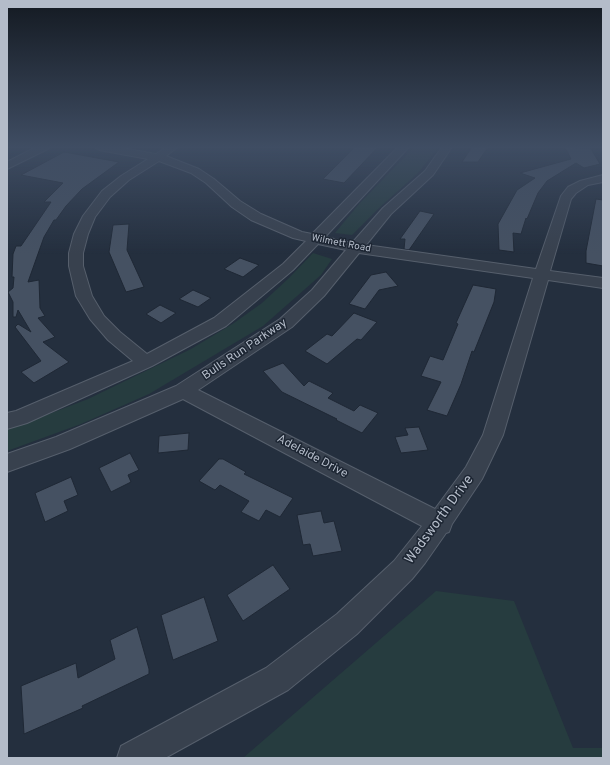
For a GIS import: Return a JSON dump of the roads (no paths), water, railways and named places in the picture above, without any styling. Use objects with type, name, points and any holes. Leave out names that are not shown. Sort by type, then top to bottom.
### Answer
[{"type":"street","points":[[119,183],[106,194],[89,216],[76,253],[76,266],[84,296],[98,319],[114,336],[146,362]]},
{"type":"street","name":"Wilmett Road","points":[[212,183],[236,204],[256,217],[298,235],[355,248],[603,283]]},
{"type":"street","points":[[7,422],[20,418],[146,362],[220,322],[288,267],[369,183]]},
{"type":"street","name":"Bulls Run Parkway","points":[[7,463],[63,443],[183,392],[286,323],[318,293],[387,211],[418,183]]},
{"type":"street","name":"Wadsworth Drive","points":[[133,758],[276,679],[347,624],[403,570],[440,524],[474,473],[493,436],[565,199],[572,190],[585,183]]},
{"type":"street","name":"Adelaide Drive","points":[[183,392],[235,417],[440,524]]}]
